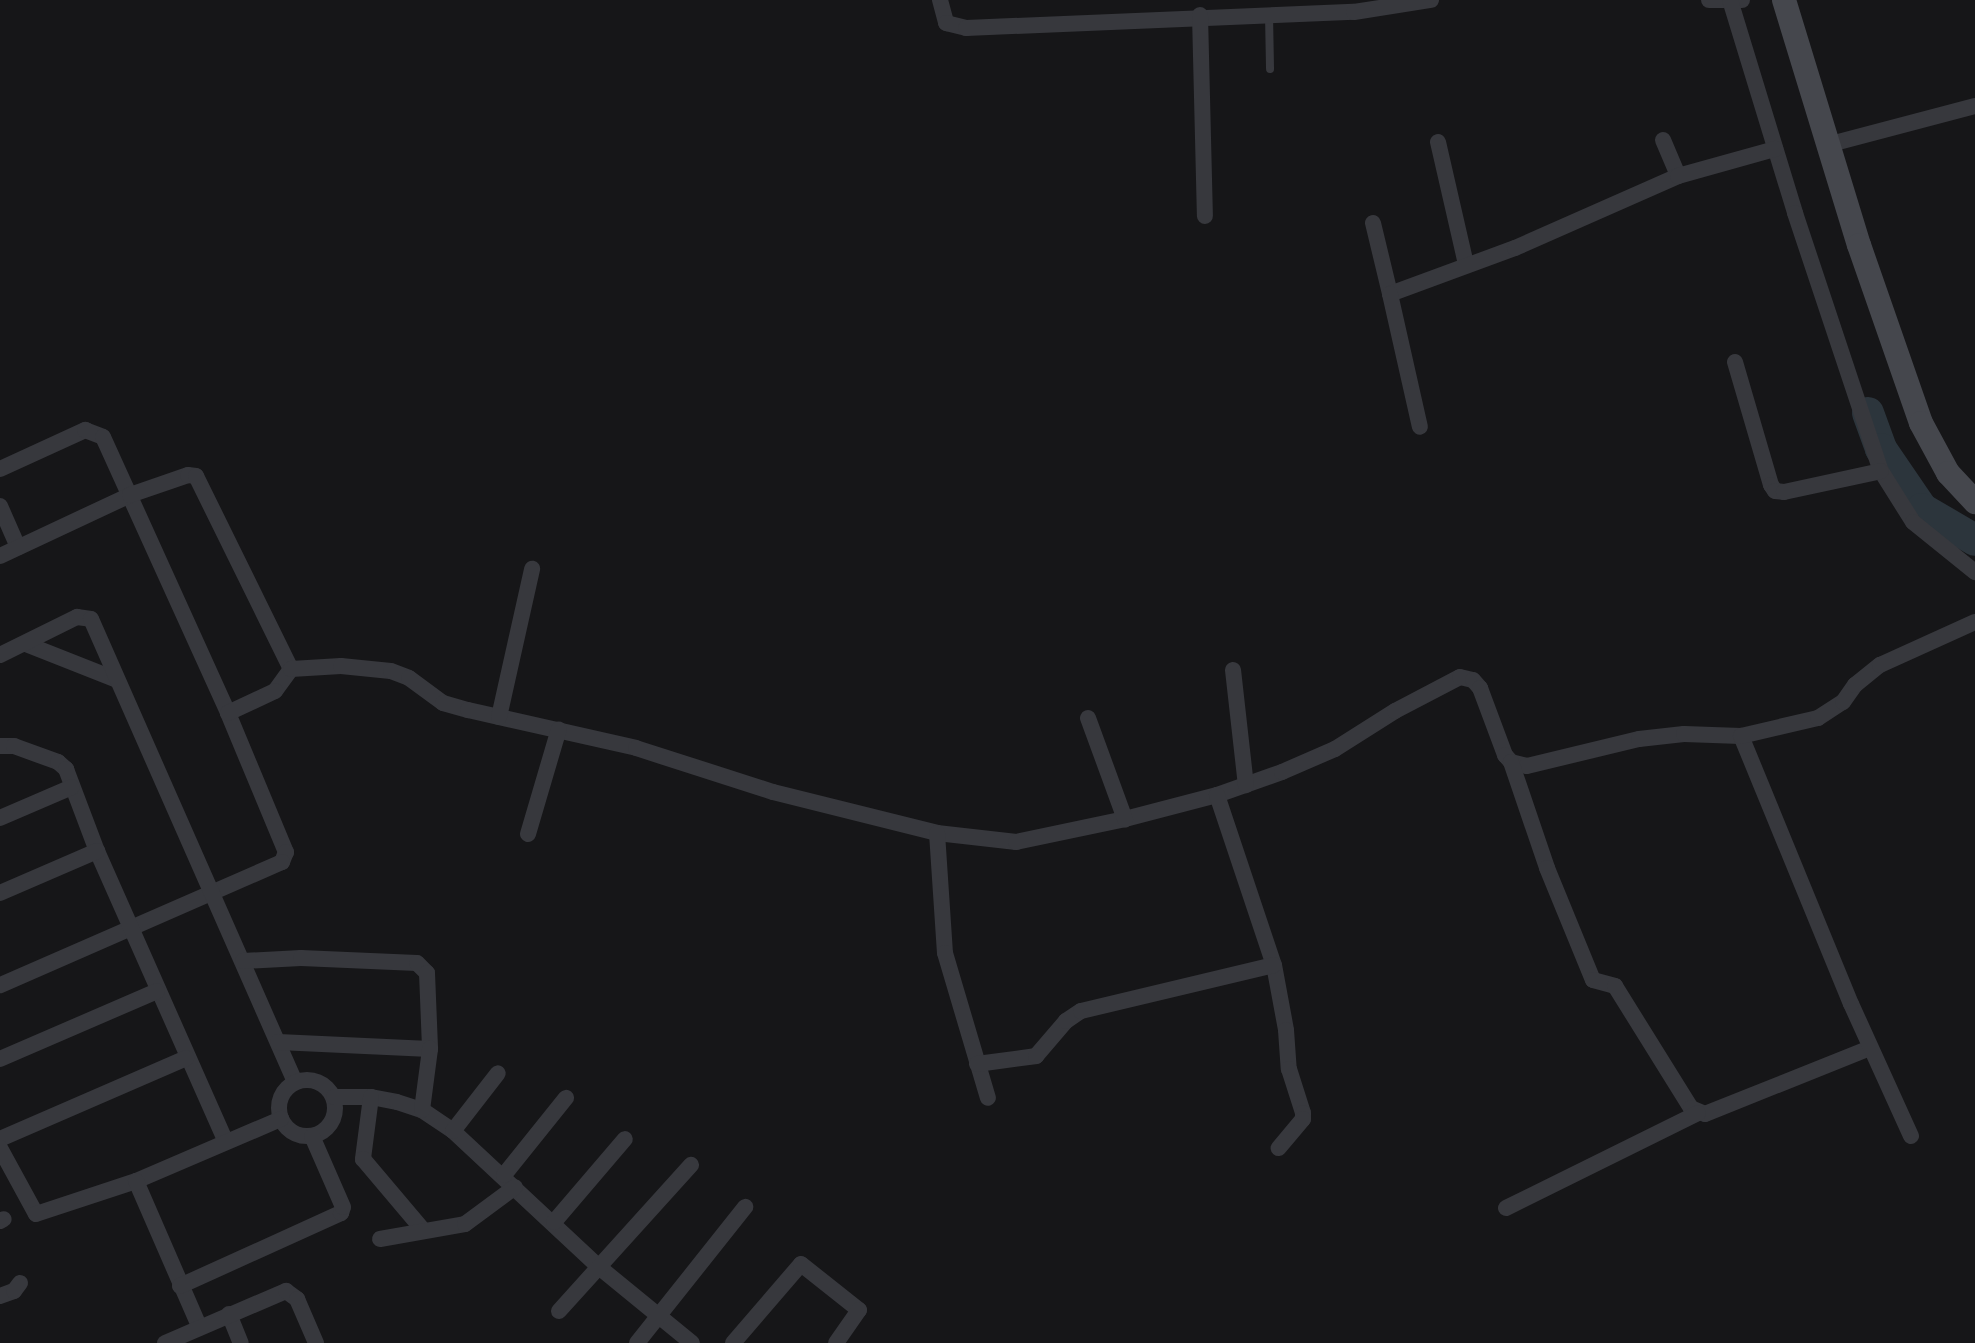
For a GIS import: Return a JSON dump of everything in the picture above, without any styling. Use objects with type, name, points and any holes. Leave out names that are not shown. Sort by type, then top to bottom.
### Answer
[{"type":"street","points":[[940,0],[942,17],[950,27],[1028,27],[1276,10],[1354,12],[1431,0]]},
{"type":"street","points":[[1709,0],[1734,1],[1775,149],[1881,471],[1913,522],[1975,572]]},
{"type":"street","points":[[1784,0],[1827,145],[1921,423],[1948,473],[1975,502]]},
{"type":"street","points":[[1200,15],[1205,216]]},
{"type":"street","points":[[1827,145],[1975,106]]},
{"type":"street","points":[[1663,140],[1678,176]]},
{"type":"street","points":[[1438,142],[1466,264]]},
{"type":"street","points":[[1390,294],[1515,248],[1678,176],[1775,149]]},
{"type":"street","points":[[1373,223],[1420,427]]},
{"type":"street","points":[[1735,362],[1775,491],[1784,492],[1881,471]]},
{"type":"street","points":[[0,469],[85,430],[103,437],[228,713],[286,856],[282,862],[0,985]]},
{"type":"street","points":[[0,556],[130,495],[188,475],[196,476],[291,669]]},
{"type":"street","points":[[0,506],[18,547]]},
{"type":"street","points":[[499,717],[532,569]]},
{"type":"street","points":[[0,655],[77,617],[85,616],[95,627],[115,679],[295,1082]]},
{"type":"street","points":[[1511,762],[1527,766],[1548,763],[1639,739],[1684,734],[1741,736],[1818,718],[1843,702],[1855,685],[1880,665],[1975,622]]},
{"type":"street","points":[[26,644],[115,679]]},
{"type":"street","points":[[228,713],[275,691],[291,669],[341,666],[391,671],[409,678],[443,703],[636,748],[773,792],[937,833],[1016,842],[1125,819],[1246,785],[1335,749],[1395,711],[1460,677],[1473,680],[1480,688],[1495,733],[1511,762],[1547,868],[1593,980],[1615,986],[1687,1101],[1698,1113]]},
{"type":"street","points":[[1233,670],[1246,785]]},
{"type":"street","points":[[1088,718],[1125,819]]},
{"type":"street","points":[[528,834],[559,729]]},
{"type":"street","points":[[1741,736],[1870,1048],[1911,1136]]},
{"type":"street","points":[[0,746],[14,746],[58,762],[66,769],[97,851],[157,991],[226,1142]]},
{"type":"street","points":[[0,818],[72,787]]},
{"type":"street","points":[[1217,795],[1274,965],[1286,1030],[1289,1069],[1303,1113],[1303,1119],[1279,1148]]},
{"type":"street","points":[[937,833],[945,953],[988,1098]]},
{"type":"street","points":[[0,893],[97,851]]},
{"type":"street","points":[[243,961],[301,958],[421,964],[427,973],[430,1049],[422,1110]]},
{"type":"street","points":[[977,1064],[1036,1056],[1066,1021],[1081,1011],[1274,965]]},
{"type":"street","points":[[0,1059],[157,991]]},
{"type":"street","points":[[278,1042],[430,1049]]},
{"type":"street","points":[[1506,1208],[1698,1113],[1705,1114],[1870,1048]]},
{"type":"street","points":[[0,1139],[186,1058]]},
{"type":"street","points":[[453,1131],[498,1073]]},
{"type":"street","points":[[311,1079],[325,1086],[334,1097],[335,1111],[331,1123],[323,1132],[312,1136],[298,1135],[281,1119],[279,1102],[285,1090],[295,1082],[311,1079]]},
{"type":"street","points":[[334,1097],[371,1097],[422,1110],[453,1131],[599,1267],[692,1343]]},
{"type":"street","points":[[371,1097],[363,1159],[423,1230]]},
{"type":"street","points":[[380,1239],[465,1224],[510,1181],[566,1098]]},
{"type":"street","points":[[0,1148],[36,1214],[136,1181],[281,1119]]},
{"type":"street","points":[[180,1286],[341,1213],[343,1207],[312,1136]]},
{"type":"street","points":[[554,1222],[625,1139]]},
{"type":"street","points":[[559,1311],[691,1165]]},
{"type":"street","points":[[136,1181],[199,1326]]},
{"type":"street","points":[[637,1343],[745,1207]]},
{"type":"street","points":[[733,1343],[801,1264],[859,1310],[836,1343]]},
{"type":"street","points":[[0,1296],[14,1291],[20,1283]]},
{"type":"street","points":[[166,1343],[199,1326],[286,1291],[297,1299],[316,1343]]},
{"type":"street","points":[[229,1314],[241,1343]]},
{"type":"lane","points":[[1270,69],[1276,10]]},
{"type":"waterway","points":[[1868,413],[1881,449],[1922,509],[1975,540]]}]
